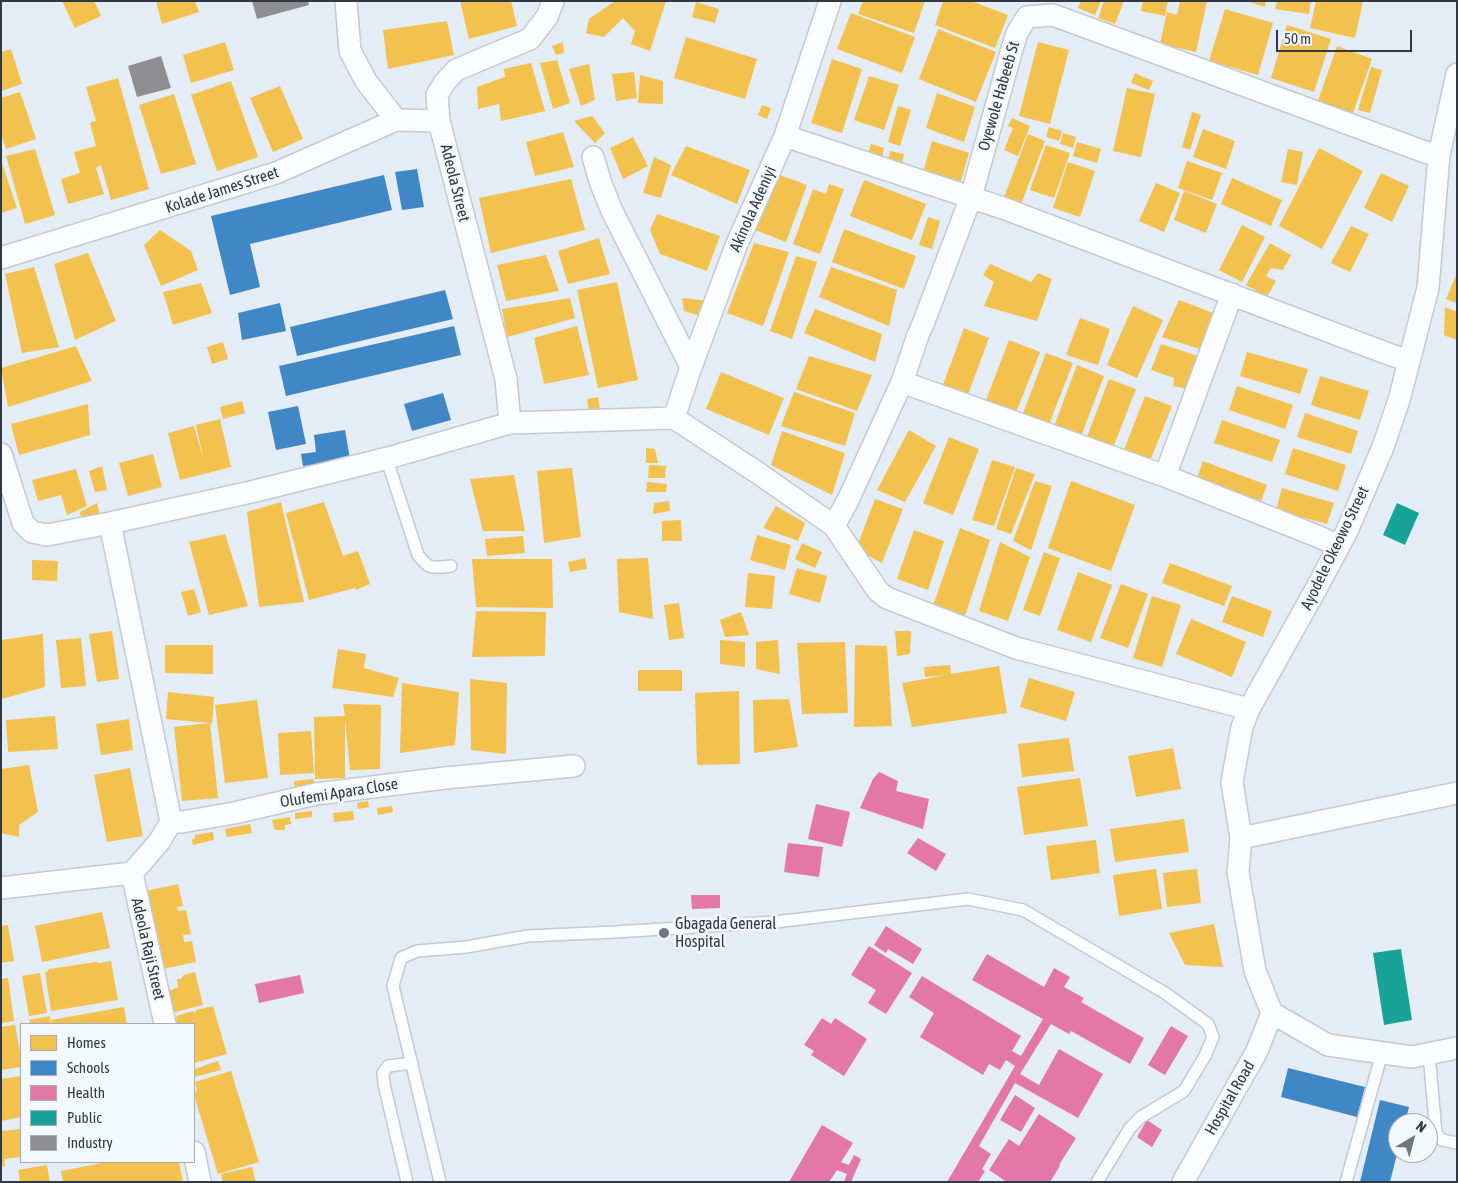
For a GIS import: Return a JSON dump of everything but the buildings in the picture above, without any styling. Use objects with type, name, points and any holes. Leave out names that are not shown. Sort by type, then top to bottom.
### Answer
[{"type":"street","points":[[346,1],[350,51],[366,81],[396,120]]},
{"type":"street","name":"Adeola Street","points":[[510,423],[506,379],[439,121],[437,95],[456,70],[530,39],[547,17],[553,1]]},
{"type":"street","name":"Akinola Adeniyi","points":[[674,418],[736,246],[785,136],[830,1]]},
{"type":"street","name":"Oyewole Habeeb St","points":[[834,526],[849,498],[902,382],[971,197],[1012,49],[1017,33],[1027,17],[1053,15],[1425,152],[1439,154]]},
{"type":"street","name":"Ayodele Okeowo Street","points":[[1272,1012],[1255,972],[1238,872],[1241,838],[1232,782],[1242,727],[1249,709],[1339,546],[1383,447],[1399,400],[1428,288],[1439,154],[1457,74]]},
{"type":"street","name":"Kolade James Street","points":[[1,258],[276,173],[396,120],[439,121]]},
{"type":"street","points":[[785,136],[1004,208],[1408,360]]},
{"type":"street","points":[[593,157],[612,211],[691,367]]},
{"type":"street","points":[[1165,476],[1232,294]]},
{"type":"street","points":[[902,382],[1165,476],[1339,546]]},
{"type":"street","points":[[1,454],[23,523],[32,532],[47,534],[251,492],[388,458],[510,423],[674,418],[834,526],[878,591],[887,598],[1016,648],[1249,709]]},
{"type":"street","points":[[1,888],[132,873],[159,842],[171,822],[110,522]]},
{"type":"street","name":"Olufemi Apara Close","points":[[171,822],[182,822],[234,813],[316,794],[445,778],[574,766]]},
{"type":"street","points":[[1241,838],[1457,793]]},
{"type":"street","name":"Adeola Raji Street","points":[[132,873],[165,1023]]},
{"type":"street","points":[[1272,1012],[1328,1044],[1412,1057],[1457,1048]]},
{"type":"street","name":"Hospital Road","points":[[1183,1182],[1257,1052],[1272,1012]]},
{"type":"street","points":[[195,1157],[200,1182]]},
{"type":"lane","points":[[388,458],[418,555],[424,564],[433,568],[451,566]]},
{"type":"lane","points":[[440,1182],[393,986],[401,958],[417,951],[466,947],[528,936],[774,922],[968,900],[1023,910],[1165,993],[1208,1024],[1213,1037],[1205,1056],[1184,1091],[1140,1117],[1130,1128],[1097,1182]]},
{"type":"lane","points":[[1346,1182],[1382,1053]]},
{"type":"lane","points":[[1429,1054],[1436,1133],[1442,1140],[1457,1144]]},
{"type":"lane","points":[[408,1182],[383,1073],[388,1066],[412,1063]]},
{"type":"place","name":"Gbagada General Hospital","points":[[664,933]]}]
